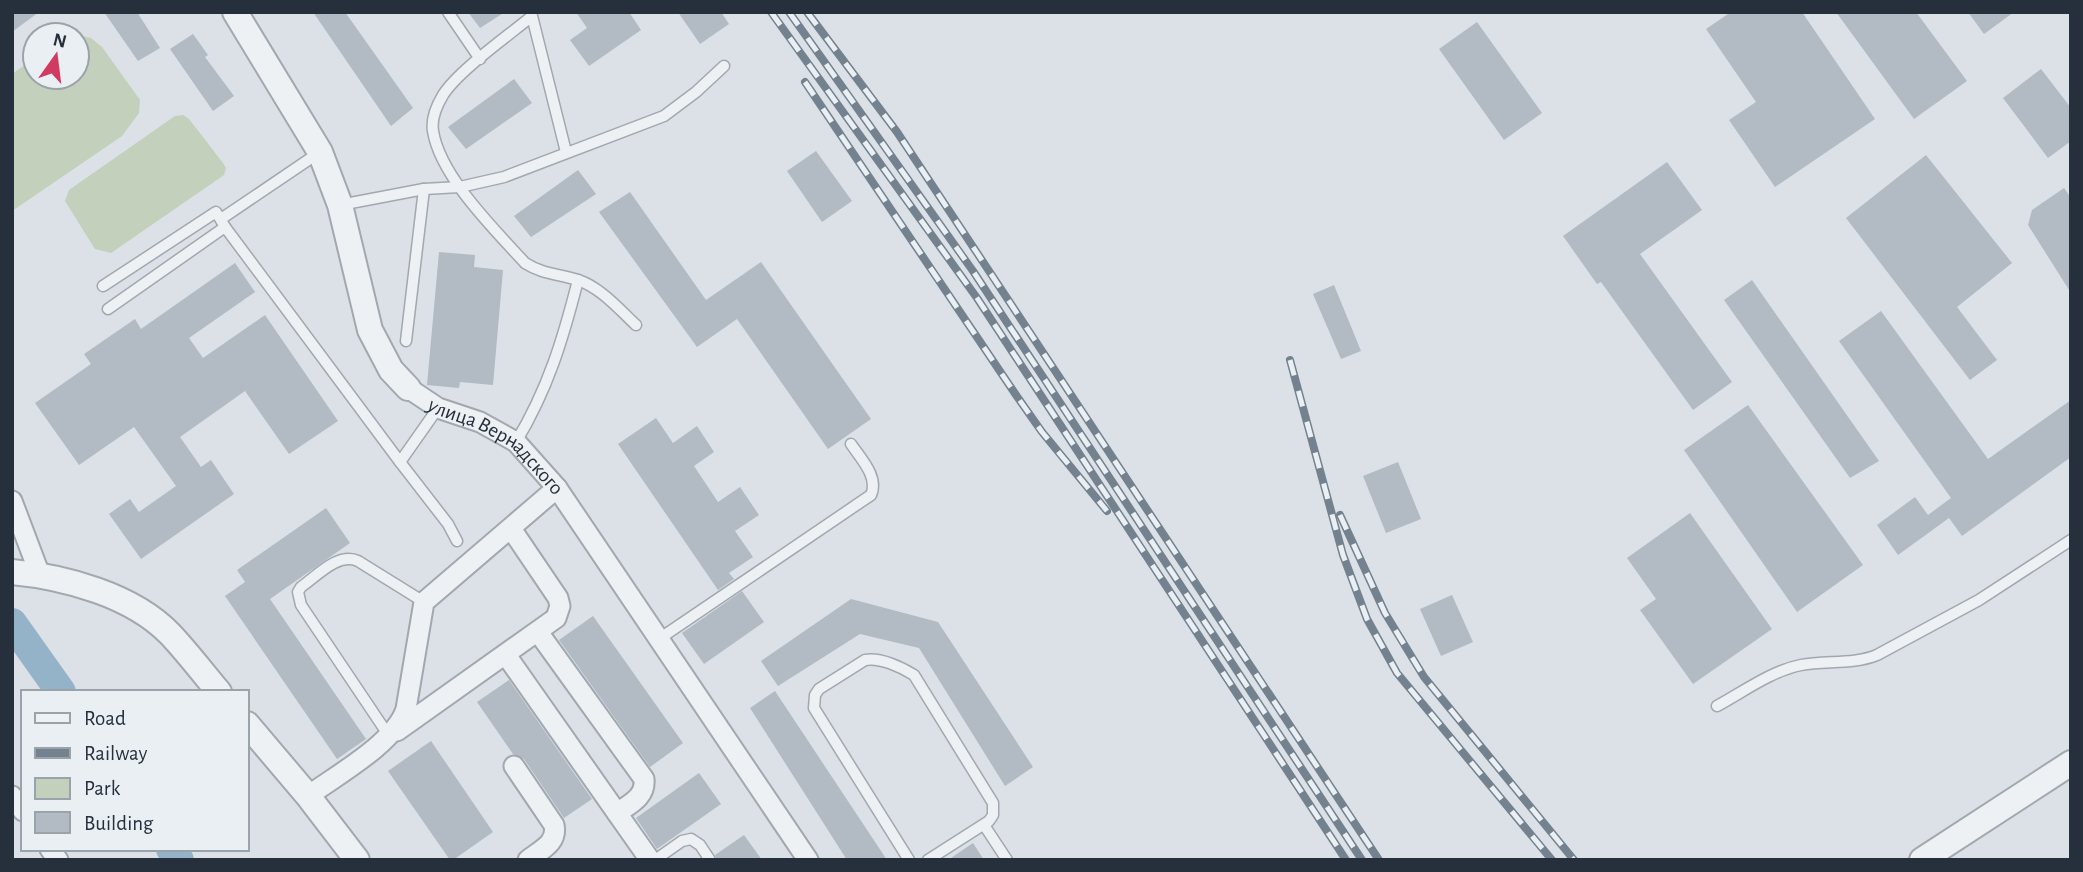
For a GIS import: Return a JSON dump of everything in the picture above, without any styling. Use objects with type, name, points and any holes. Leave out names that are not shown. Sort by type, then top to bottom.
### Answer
[{"type":"street","name":"улица Вернадского","points":[[235,12],[320,152],[340,205],[370,330],[391,370],[408,388],[438,408],[480,422],[516,442],[558,488],[808,860]]},
{"type":"street","points":[[390,736],[401,723],[406,709],[425,602],[558,488]]},
{"type":"street","points":[[12,500],[40,575]]},
{"type":"street","points":[[309,796],[556,618],[560,606],[558,598],[512,530]]},
{"type":"street","points":[[13,572],[67,580],[96,590],[146,615],[168,633],[217,690]]},
{"type":"street","points":[[538,632],[644,779],[645,786],[639,797],[617,813]]},
{"type":"street","points":[[506,655],[653,860]]},
{"type":"street","points":[[248,725],[309,796],[357,860]]},
{"type":"street","points":[[1922,860],[2071,763]]},
{"type":"street","points":[[514,766],[554,825],[555,831],[552,842],[528,860]]},
{"type":"street","points":[[1951,860],[2071,782]]},
{"type":"lane","points":[[448,12],[480,59]]},
{"type":"lane","points":[[566,152],[531,14],[454,81],[443,95],[432,128],[440,156],[460,187],[524,263],[549,274],[592,286],[636,325]]},
{"type":"lane","points":[[340,205],[424,188],[460,187],[504,177],[664,116],[724,66]]},
{"type":"lane","points":[[108,309],[320,152]]},
{"type":"lane","points":[[406,341],[424,188]]},
{"type":"lane","points":[[103,286],[216,212],[448,524],[457,541]]},
{"type":"lane","points":[[516,442],[546,388],[563,339],[578,280]]},
{"type":"lane","points":[[400,462],[438,408]]},
{"type":"lane","points":[[659,639],[871,495],[874,488],[873,479],[851,444]]},
{"type":"lane","points":[[1717,706],[1784,670],[1811,664],[1866,660],[1877,655],[1979,600],[2071,540]]},
{"type":"lane","points":[[390,736],[299,601],[298,592],[301,587],[338,561],[347,558],[358,561],[425,602]]},
{"type":"lane","points":[[909,860],[814,708],[815,695],[819,689],[866,660],[872,659],[905,669],[914,675],[991,797],[993,815],[984,825],[928,860]]},
{"type":"lane","points":[[984,825],[1007,860]]},
{"type":"lane","points":[[653,860],[682,841],[691,839],[700,845],[710,860]]},
{"type":"green space","points":[[91,38],[102,47],[140,100],[139,113],[122,136],[12,211],[12,74],[21,68],[21,91],[91,91]]},
{"type":"green space","points":[[183,115],[223,163],[226,168],[224,175],[111,253],[95,249],[65,201],[69,190],[175,116]]},
{"type":"building","points":[[12,12],[39,12],[27,21],[21,21],[21,25],[12,32]]},
{"type":"building","points":[[104,12],[137,12],[160,48],[138,61]]},
{"type":"building","points":[[313,12],[345,12],[413,108],[391,126]]},
{"type":"building","points":[[468,12],[505,12],[480,28]]},
{"type":"building","points":[[576,12],[629,12],[641,30],[589,66],[570,40],[587,28]]},
{"type":"building","points":[[678,12],[721,12],[729,24],[700,44]]},
{"type":"building","points":[[1731,12],[1802,12],[1875,119],[1775,187],[1729,120],[1756,102],[1706,29]]},
{"type":"building","points":[[1836,12],[1916,12],[1967,81],[1914,119]]},
{"type":"building","points":[[1968,12],[2014,12],[1984,34]]},
{"type":"building","points":[[1477,22],[1542,113],[1504,140],[1439,49]]},
{"type":"building","points":[[193,34],[208,55],[205,57],[234,96],[213,111],[170,49]]},
{"type":"building","points":[[2041,69],[2071,108],[2071,141],[2048,158],[2003,98]]},
{"type":"building","points":[[514,79],[532,103],[466,149],[448,127]]},
{"type":"building","points":[[816,151],[852,201],[822,222],[787,171]]},
{"type":"building","points":[[1926,155],[2012,263],[1957,307],[1997,360],[1970,380],[1846,218]]},
{"type":"building","points":[[1667,162],[1702,210],[1640,254],[1732,382],[1693,410],[1601,282],[1597,284],[1563,236]]},
{"type":"building","points":[[578,170],[596,194],[531,237],[514,216]]},
{"type":"building","points":[[2064,188],[2071,198],[2071,293],[2028,225],[2032,210]]},
{"type":"building","points":[[630,192],[706,300],[761,262],[871,419],[828,449],[737,319],[697,347],[599,212]]},
{"type":"building","points":[[439,252],[475,255],[474,267],[503,270],[493,385],[460,382],[459,388],[427,385]]},
{"type":"building","points":[[235,263],[255,292],[189,338],[203,358],[265,315],[338,421],[289,454],[245,391],[180,437],[201,467],[211,460],[234,494],[141,559],[109,514],[130,499],[139,512],[176,486],[134,427],[79,465],[35,403],[91,364],[84,354],[135,319],[141,329]]},
{"type":"building","points":[[1752,280],[1879,461],[1850,478],[1724,300]]},
{"type":"building","points":[[1334,285],[1361,351],[1341,359],[1313,294]]},
{"type":"building","points":[[1881,311],[1988,459],[2071,400],[2071,457],[1962,536],[1949,518],[1898,555],[1877,525],[1915,497],[1928,515],[1951,498],[1839,341]]},
{"type":"building","points":[[1748,405],[1863,565],[1797,612],[1684,450]]},
{"type":"building","points":[[656,418],[673,443],[697,426],[714,452],[694,466],[718,502],[740,487],[759,515],[735,531],[753,557],[729,573],[734,579],[718,590],[618,444]]},
{"type":"building","points":[[1398,462],[1421,519],[1386,533],[1363,476]]},
{"type":"building","points":[[326,508],[350,543],[270,599],[366,739],[337,759],[225,596],[245,582],[237,570]]},
{"type":"building","points":[[1690,513],[1772,629],[1693,684],[1640,610],[1656,599],[1627,558]]},
{"type":"building","points":[[742,591],[764,622],[704,664],[682,633]]},
{"type":"building","points":[[1452,595],[1473,642],[1441,656],[1420,609]]},
{"type":"building","points":[[851,599],[938,622],[1033,767],[1005,786],[919,648],[860,634],[778,686],[761,661]]},
{"type":"building","points":[[593,616],[683,743],[650,767],[559,640]]},
{"type":"building","points":[[509,680],[592,799],[564,818],[524,759],[513,754],[477,702]]},
{"type":"building","points":[[775,691],[887,860],[847,860],[750,708]]},
{"type":"building","points":[[431,741],[493,832],[453,860],[450,860],[388,771]]},
{"type":"building","points":[[699,773],[721,804],[657,849],[636,818]]},
{"type":"building","points":[[744,835],[762,860],[717,860],[715,855]]},
{"type":"building","points":[[973,843],[984,860],[948,860]]},
{"type":"waterway","points":[[12,623],[60,690]]},
{"type":"waterway","points":[[172,851],[179,860]]},
{"type":"railway","points":[[771,12],[977,298],[1346,860]]},
{"type":"railway","points":[[789,12],[973,271],[1362,860]]},
{"type":"railway","points":[[807,12],[897,132],[1379,860]]},
{"type":"railway","points":[[805,82],[1042,432],[1107,511]]},
{"type":"railway","points":[[1290,360],[1343,555],[1367,619],[1397,673],[1552,860]]},
{"type":"railway","points":[[1340,515],[1385,613],[1424,677],[1574,860]]}]
